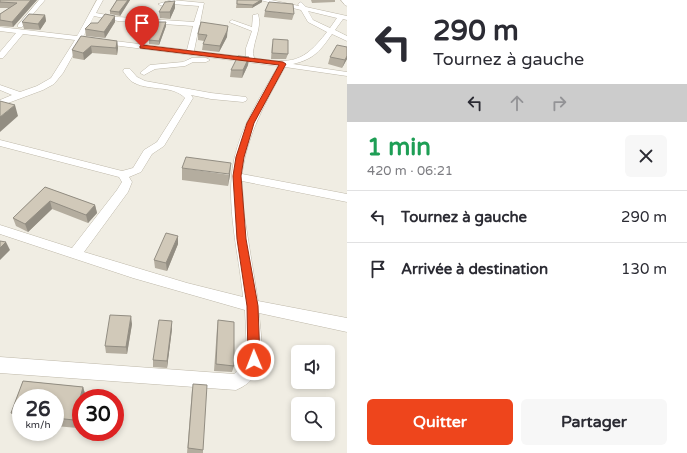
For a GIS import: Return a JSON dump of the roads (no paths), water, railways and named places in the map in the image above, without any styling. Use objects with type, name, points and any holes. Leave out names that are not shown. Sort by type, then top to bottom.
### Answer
[{"type":"street","points":[[0,56],[42,0]]},
{"type":"street","points":[[0,103],[18,94],[42,87],[52,82],[58,75],[79,40],[100,0]]},
{"type":"street","points":[[263,0],[344,17]]},
{"type":"street","points":[[299,0],[310,21],[332,30],[341,37],[347,39]]},
{"type":"street","points":[[344,0],[347,4]]},
{"type":"street","points":[[167,6],[161,4],[172,2],[202,4],[190,52]]},
{"type":"street","points":[[92,14],[118,19],[198,24]]},
{"type":"street","points":[[251,60],[248,54],[255,35],[256,15]]},
{"type":"street","points":[[0,365],[236,382],[244,379],[254,360],[252,306],[242,239],[237,176],[240,157],[251,123],[283,64],[305,59],[319,47],[344,17]]},
{"type":"street","points":[[232,22],[255,30]]},
{"type":"street","points":[[0,29],[79,40],[215,55],[347,74]]},
{"type":"street","points":[[144,73],[153,67],[185,64],[192,60],[208,60],[216,57],[215,55]]},
{"type":"street","points":[[127,71],[134,79],[144,83],[183,91],[243,99]]},
{"type":"street","points":[[0,87],[18,94]]},
{"type":"street","points":[[0,143],[123,175],[137,170],[148,152],[161,144],[189,98],[183,91]]},
{"type":"street","points":[[75,254],[122,192],[127,182],[123,175]]},
{"type":"street","points":[[237,176],[347,198]]},
{"type":"street","points":[[0,228],[75,254],[214,296],[252,306],[347,325]]}]
